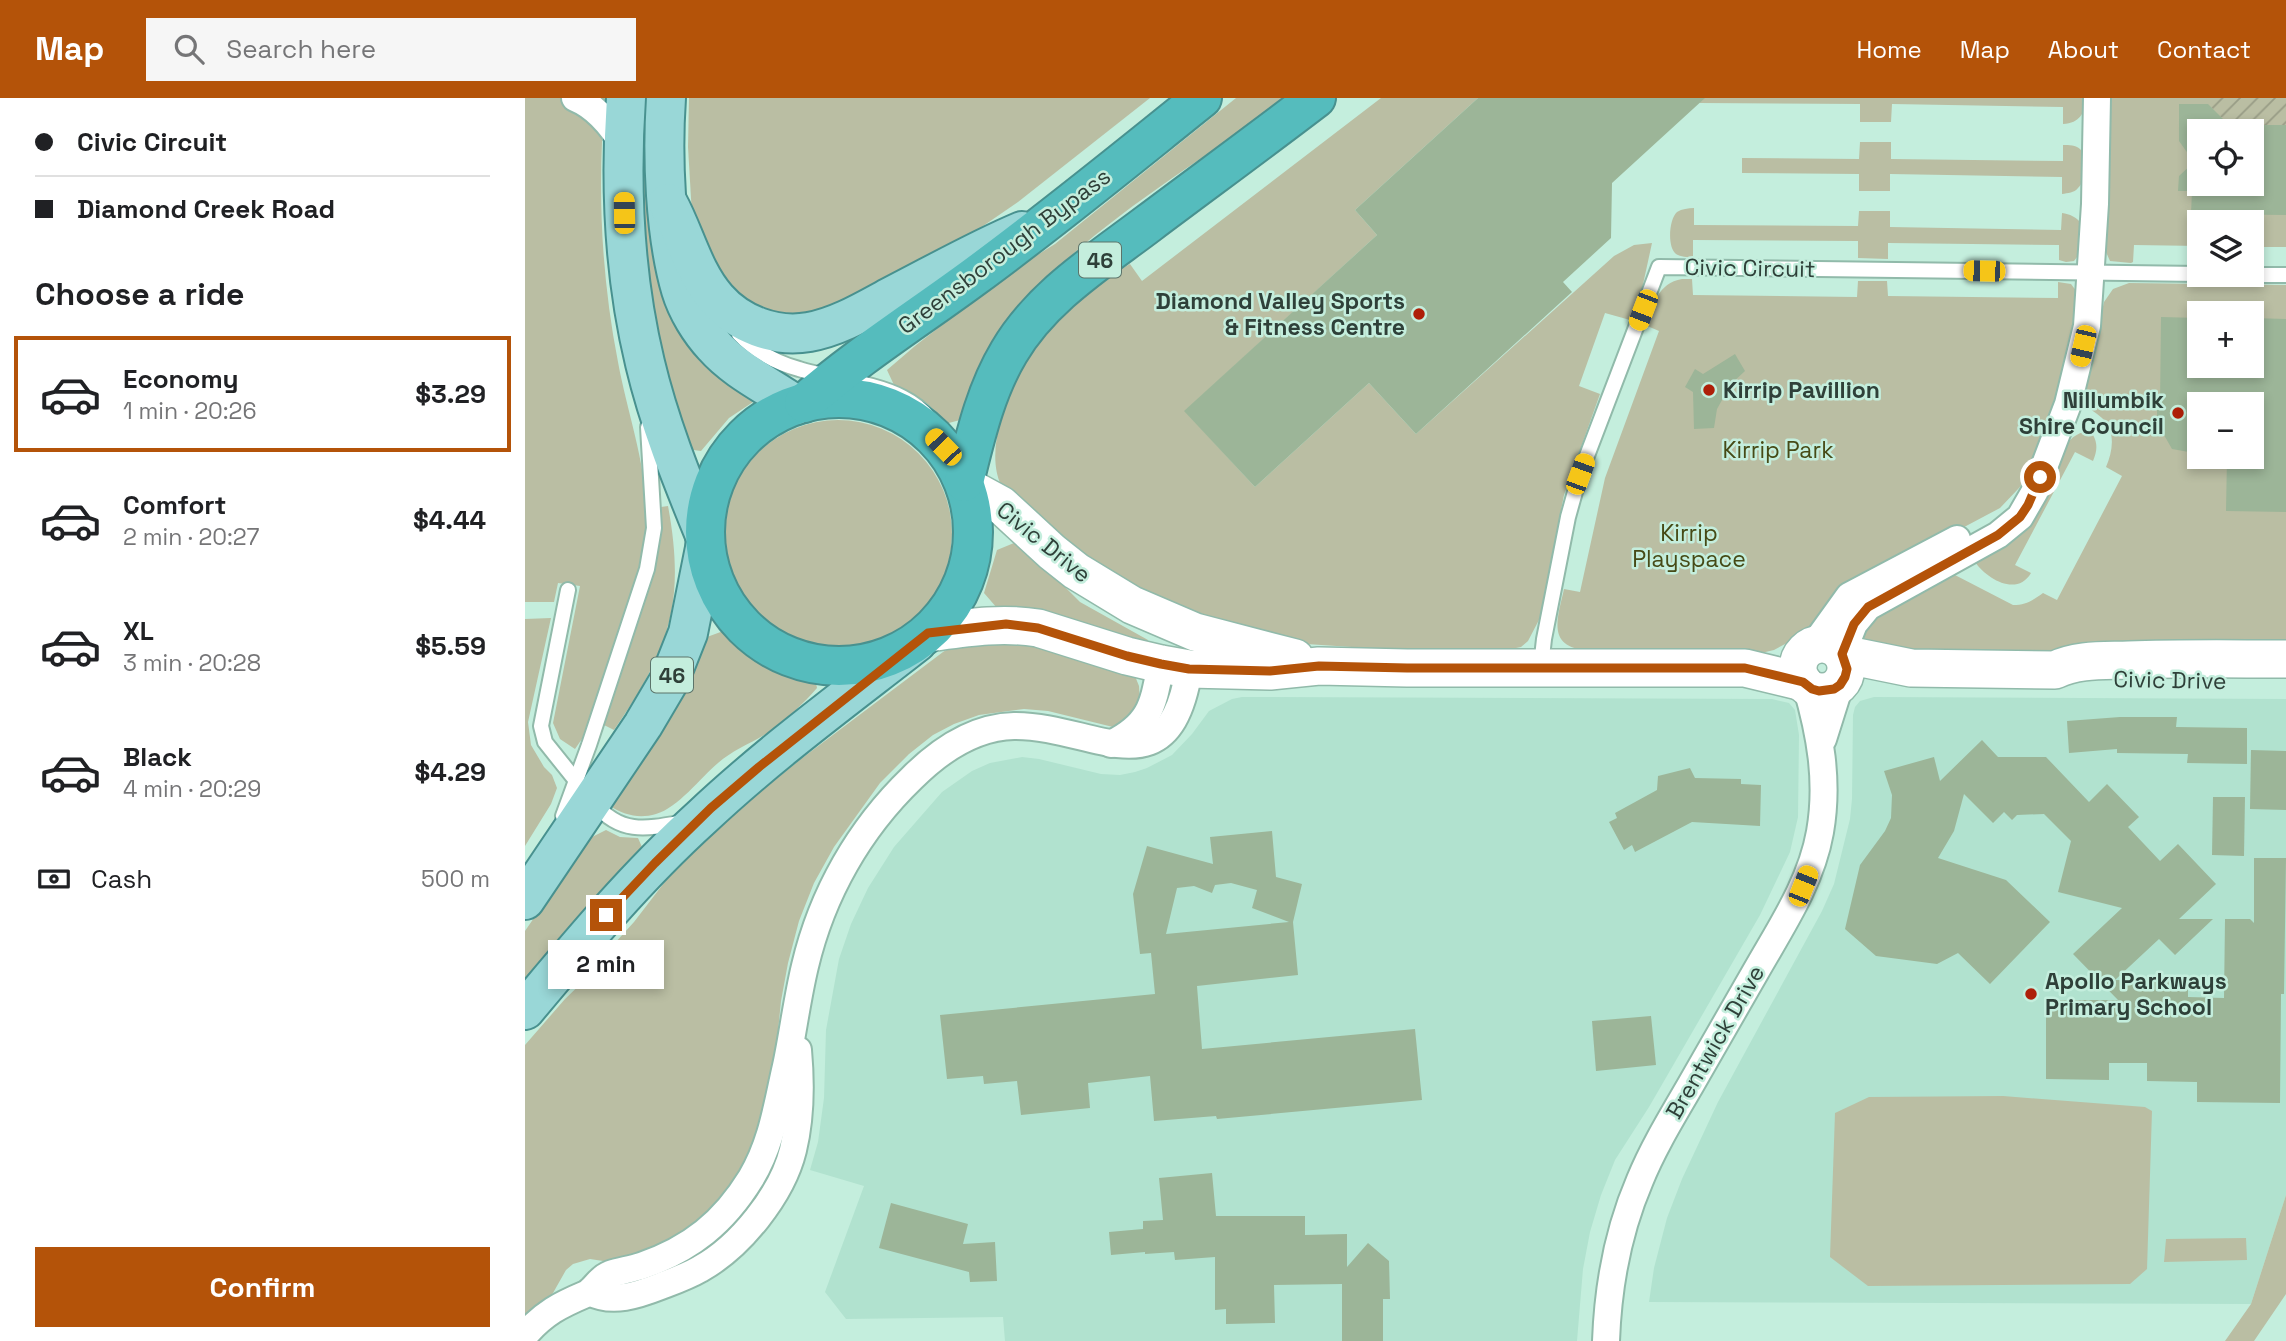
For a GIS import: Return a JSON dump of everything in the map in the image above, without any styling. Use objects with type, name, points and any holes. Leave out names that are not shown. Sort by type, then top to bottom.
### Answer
[{"type":"highway","name":"Greensborough Bypass","points":[[800,404],[1055,216],[1202,98]]},
{"type":"highway","name":"46","points":[[965,484],[976,435],[996,375],[1010,350],[1038,313],[1082,273],[1316,98]]},
{"type":"highway","name":"46","points":[[838,398],[877,404],[896,411],[929,432],[943,447],[965,484],[974,529],[969,565],[956,599],[922,637],[897,653],[876,661],[831,666],[809,663],[768,646],[734,616],[712,578],[705,540],[707,510],[719,473],[735,447],[758,425],[800,404],[838,398]]},
{"type":"main road","points":[[626,98],[624,146],[628,265],[644,362],[671,451],[705,540]]},
{"type":"main road","points":[[666,98],[668,203],[681,291],[699,325],[728,360],[800,404]]},
{"type":"main road","points":[[668,203],[708,286],[727,309],[751,324],[780,332],[807,332],[858,314],[971,254],[1055,216]]},
{"type":"main road","name":"46","points":[[530,893],[584,790],[643,725],[676,668],[688,634],[705,540]]},
{"type":"main road","name":"46","points":[[525,1010],[623,897],[699,820],[759,767],[922,637]]},
{"type":"street","points":[[575,98],[598,113],[624,146]]},
{"type":"street","points":[[1825,667],[1849,596],[1997,515],[2021,497],[2045,464],[2068,404],[2087,327],[2092,272],[2097,98]]},
{"type":"street","name":"Civic Drive","points":[[965,484],[1001,505],[1052,552],[1097,585],[1132,605],[1183,628],[1319,666]]},
{"type":"street","name":"Civic Drive","points":[[922,637],[986,625],[1025,626],[1175,667],[1270,671],[1319,666],[1825,667],[2055,670],[2089,679],[2286,682]]},
{"type":"street","points":[[525,1335],[558,1305],[590,1292],[598,1280],[668,1256],[692,1242],[715,1225],[752,1177],[772,1133],[800,989],[811,944],[826,902],[853,849],[893,797],[929,762],[957,742],[983,731],[1005,727],[1040,729],[1111,744],[1133,732],[1146,717],[1155,696],[1175,667],[1183,628]]},
{"type":"street","name":"Civic Drive","points":[[2055,670],[2087,662],[2286,659]]},
{"type":"street","name":"Brentwick Drive","points":[[1607,1341],[1607,1309],[1612,1276],[1620,1240],[1639,1181],[1668,1125],[1795,903],[1809,870],[1820,832],[1822,814],[1825,667]]},
{"type":"lane","name":"Civic Circuit","points":[[1541,667],[1568,517],[1580,474],[1659,267],[2187,274]]},
{"type":"lane","points":[[2264,275],[2286,275]]},
{"type":"lane","points":[[708,286],[725,318],[755,347],[792,367],[885,389],[903,398],[933,423],[943,447]]},
{"type":"lane","points":[[584,790],[650,555],[654,515],[644,362]]},
{"type":"lane","points":[[568,590],[541,726],[545,742],[584,790],[613,820],[633,828],[699,820]]},
{"type":"shaded area","points":[[1242,697],[1772,699],[1789,703],[1795,710],[1799,735],[1798,817],[1790,852],[1760,915],[1649,1107],[1615,1160],[1590,1232],[1583,1269],[1577,1341],[1005,1341],[1003,1317],[846,1319],[825,1292],[864,1186],[810,1170],[818,1142],[824,1098],[826,1030],[839,959],[851,924],[868,888],[894,847],[942,792],[972,771],[990,763],[1022,757],[1101,774],[1120,775],[1135,772],[1172,755],[1209,711]]},
{"type":"shaded area","name":"Apollo Parkways Primary School","points":[[1874,697],[2286,699],[2286,1195],[2251,1304],[1649,1302],[1654,1268],[1667,1218],[1682,1179],[1718,1102],[1834,884],[1850,819],[1853,715],[1860,701]]},
{"type":"green space","points":[[525,98],[605,98],[601,164],[604,263],[612,329],[645,487],[646,529],[640,567],[584,736],[575,749],[560,739],[553,723],[580,586],[558,583],[554,602],[525,602]]},
{"type":"green space","points":[[639,98],[655,98],[654,170],[756,400],[729,418],[701,451],[686,449],[680,433],[643,269]]},
{"type":"green space","points":[[689,98],[1150,98],[1018,202],[919,270],[795,322],[736,303],[692,215],[688,147]]},
{"type":"green space","points":[[1236,98],[1289,98],[1144,198],[1095,235],[1049,276],[1010,320],[980,368],[960,420],[945,424],[910,392],[894,385],[887,370],[915,346],[1010,272],[1055,244]]},
{"type":"green space","points":[[1381,98],[1478,98],[1355,210],[1377,235],[1185,411],[1255,487],[1369,383],[1416,434],[1614,256],[1634,245],[1652,243],[1642,289],[1630,320],[1605,313],[1579,386],[1600,394],[1564,495],[1540,618],[1528,641],[1521,647],[1382,649],[1291,643],[1171,608],[1085,561],[1001,485],[996,467],[996,446],[1007,400],[1028,356],[1040,337],[1060,315],[1089,291],[1130,264],[1142,281]]},
{"type":"green space","points":[[1695,98],[2086,98],[2081,116],[2074,122],[2063,124],[2063,107],[1892,104],[1891,122],[1860,122],[1860,104],[1700,103]]},
{"type":"green space","points":[[2109,98],[2286,98],[2286,247],[2264,247],[2264,210],[2187,210],[2187,246],[2134,245],[2133,262],[2110,261],[2106,252]]},
{"type":"green space","points":[[2206,98],[2286,98],[2286,125],[2264,125],[2264,119],[2221,117],[2208,104]]},
{"type":"green space","points":[[1860,142],[1891,142],[1891,159],[2063,161],[2063,145],[2072,146],[2083,153],[2084,175],[2076,190],[2062,194],[2062,177],[1890,174],[1890,191],[1859,191],[1859,174],[1742,173],[1742,158],[1859,159]]},
{"type":"green space","points":[[1694,208],[1694,225],[1858,226],[1859,211],[1890,211],[1890,227],[2061,230],[2062,213],[2073,216],[2081,223],[2081,252],[2074,261],[2066,262],[2059,260],[2059,245],[1888,243],[1888,259],[1858,258],[1858,241],[1693,240],[1693,258],[1676,254],[1671,245],[1670,233],[1677,212]]},
{"type":"green space","name":"Kirrip Park","points":[[1692,279],[1693,295],[1857,297],[1858,281],[1887,281],[1888,296],[2058,298],[2058,282],[2071,284],[2077,292],[2078,311],[2059,395],[2028,476],[2000,508],[1951,534],[1800,636],[1774,650],[1757,654],[1585,650],[1564,643],[1560,636],[1558,620],[1564,589],[1580,592],[1605,478],[1659,331],[1645,325],[1662,290],[1674,281]]},
{"type":"green space","points":[[2129,283],[2187,284],[2187,287],[2286,285],[2286,653],[1888,651],[1866,644],[1866,620],[1953,574],[2013,605],[2029,602],[2043,593],[2057,600],[2122,476],[2106,467],[2112,448],[2110,429],[2102,418],[2088,407],[2083,397],[2104,302],[2113,289]]},
{"type":"green space","points":[[827,420],[849,420],[882,428],[919,453],[944,490],[952,534],[944,578],[919,615],[882,640],[849,648],[827,648],[794,640],[757,615],[732,578],[724,545],[724,523],[732,490],[757,453],[794,428]]},
{"type":"green space","points":[[2084,432],[2093,435],[2096,441],[2093,461],[2075,452],[2015,565],[2031,573],[2018,584],[2010,585],[1994,579],[1975,562],[2068,443]]},
{"type":"green space","points":[[668,506],[675,571],[668,624],[648,675],[614,730],[604,725],[652,577],[660,538],[661,507]]},
{"type":"green space","points":[[1014,543],[1039,561],[1080,602],[1148,640],[1146,647],[997,608],[984,593],[997,550]]},
{"type":"green space","points":[[551,618],[528,722],[531,745],[552,775],[557,788],[551,804],[525,846],[525,619]]},
{"type":"green space","points":[[726,630],[755,655],[813,681],[817,688],[781,723],[724,758],[681,799],[664,811],[638,816],[626,814],[610,806],[685,691],[707,637]]},
{"type":"green space","points":[[1013,637],[1135,676],[1139,686],[1140,704],[1123,724],[1113,727],[1048,711],[1024,709],[979,715],[933,735],[909,754],[880,783],[834,847],[814,883],[799,921],[788,963],[781,1001],[772,1091],[760,1140],[724,1201],[683,1235],[616,1263],[590,1259],[573,1264],[566,1270],[553,1293],[525,1318],[525,1045],[565,999],[595,970],[593,967],[634,922],[677,866],[738,810],[943,652],[959,642]]},
{"type":"green space","points":[[606,830],[620,837],[638,838],[642,847],[525,982],[525,931],[588,839]]},
{"type":"green space","points":[[2003,1096],[2145,1107],[2152,1111],[2147,1269],[2130,1284],[1868,1286],[1830,1257],[1835,1113],[1869,1097]]},
{"type":"green space","points":[[2286,1195],[2286,1294],[2254,1341],[2225,1341],[2251,1304]]},
{"type":"green space","points":[[2246,1238],[2247,1260],[2164,1262],[2166,1239]]},
{"type":"building","name":"Diamond Valley Sports & Fitness Centre","points":[[1478,98],[1705,98],[1612,183],[1611,238],[1563,282],[1572,292],[1416,434],[1369,383],[1255,487],[1184,411],[1377,235],[1355,210]]},
{"type":"building","points":[[2179,104],[2208,104],[2223,119],[2187,119],[2187,152],[2179,141]]},
{"type":"building","points":[[2264,125],[2286,125],[2286,215],[2264,215],[2264,210],[2191,210],[2192,196],[2264,196]]},
{"type":"building","points":[[2187,169],[2187,191],[2178,191],[2179,176]]},
{"type":"building","name":"Nillumbik Shire Council","points":[[2161,317],[2187,318],[2187,378],[2264,378],[2264,318],[2286,319],[2286,512],[2226,511],[2227,469],[2264,469],[2264,392],[2187,392],[2187,452],[2172,449],[2160,428],[2157,408],[2160,407]]},
{"type":"building","name":"Kirrip Pavillion","points":[[1735,354],[1745,371],[1731,384],[1717,409],[1714,428],[1694,429],[1693,392],[1685,387],[1695,369],[1703,374]]},
{"type":"building","points":[[2177,717],[2176,727],[2247,728],[2247,764],[2187,763],[2188,754],[2117,753],[2117,749],[2069,753],[2067,721]]},
{"type":"building","points":[[1982,740],[1998,757],[2046,757],[2089,802],[2107,784],[2139,817],[2128,827],[2160,861],[2178,844],[2216,884],[2179,919],[2213,919],[2175,955],[2159,939],[2115,980],[2188,981],[2188,997],[2224,998],[2225,919],[2250,919],[2254,923],[2254,858],[2286,858],[2280,1103],[2197,1102],[2197,1082],[2147,1081],[2147,1063],[2109,1063],[2109,1080],[2046,1079],[2046,1000],[2118,1000],[2073,954],[2122,908],[2058,892],[2071,841],[2044,814],[2017,815],[2012,820],[2004,812],[1993,823],[1964,794],[1954,831],[1938,858],[2006,880],[2050,922],[1990,984],[1958,953],[1937,964],[1876,956],[1845,929],[1860,865],[1885,831],[1891,818],[1892,795],[1884,771],[1934,757],[1940,781]]},
{"type":"building","points":[[2251,750],[2286,751],[2286,810],[2250,809]]},
{"type":"building","points":[[1690,768],[1695,778],[1741,779],[1741,784],[1761,785],[1760,826],[1692,822],[1635,852],[1632,845],[1624,850],[1609,822],[1617,818],[1615,813],[1657,790],[1658,776]]},
{"type":"building","points":[[2213,797],[2245,797],[2244,856],[2212,855]]},
{"type":"building","points":[[1272,831],[1276,877],[1302,884],[1293,922],[1298,975],[1197,986],[1202,1049],[1415,1029],[1422,1100],[1217,1119],[1216,1116],[1154,1121],[1150,1076],[1088,1083],[1090,1108],[1021,1115],[1017,1081],[984,1084],[983,1076],[947,1079],[940,1015],[1155,994],[1151,953],[1140,954],[1133,894],[1147,846],[1213,864],[1210,837]],"holes":[[[1231,883],[1257,890],[1252,908],[1289,922],[1166,934],[1177,888],[1194,886],[1212,893],[1215,885]]]},
{"type":"building","points":[[1651,1016],[1656,1065],[1596,1071],[1592,1021]]},
{"type":"building","points":[[1212,1173],[1216,1216],[1305,1216],[1305,1235],[1347,1234],[1347,1267],[1368,1243],[1389,1261],[1390,1299],[1383,1299],[1383,1341],[1342,1341],[1342,1284],[1274,1285],[1275,1323],[1226,1324],[1226,1309],[1215,1310],[1215,1257],[1175,1260],[1174,1252],[1111,1255],[1109,1232],[1143,1229],[1143,1221],[1163,1220],[1159,1178]]},
{"type":"building","points":[[891,1203],[968,1224],[963,1244],[995,1242],[997,1281],[970,1282],[969,1272],[879,1248]]},
{"type":"place","name":"Diamond Valley Sports & Fitness Centre","points":[[1419,314]]},
{"type":"place","name":"Kirrip Pavillion","points":[[1709,390]]},
{"type":"place","name":"Nillumbik Shire Council","points":[[2178,413]]},
{"type":"place","name":"Apollo Parkways Primary School","points":[[2031,994]]},
{"type":"route","points":[[606,915],[711,808],[928,633],[986,625],[1025,626],[1127,656],[1189,669],[1270,671],[1319,666],[1745,668],[1803,682],[1812,689],[1827,691],[1840,685],[1845,677],[1847,669],[1842,654],[1860,615],[1868,607],[1966,554],[2012,525],[2028,505],[2040,477]]},
{"type":"park label","name":"Kirrip Playspace","points":[[1689,546]]}]
